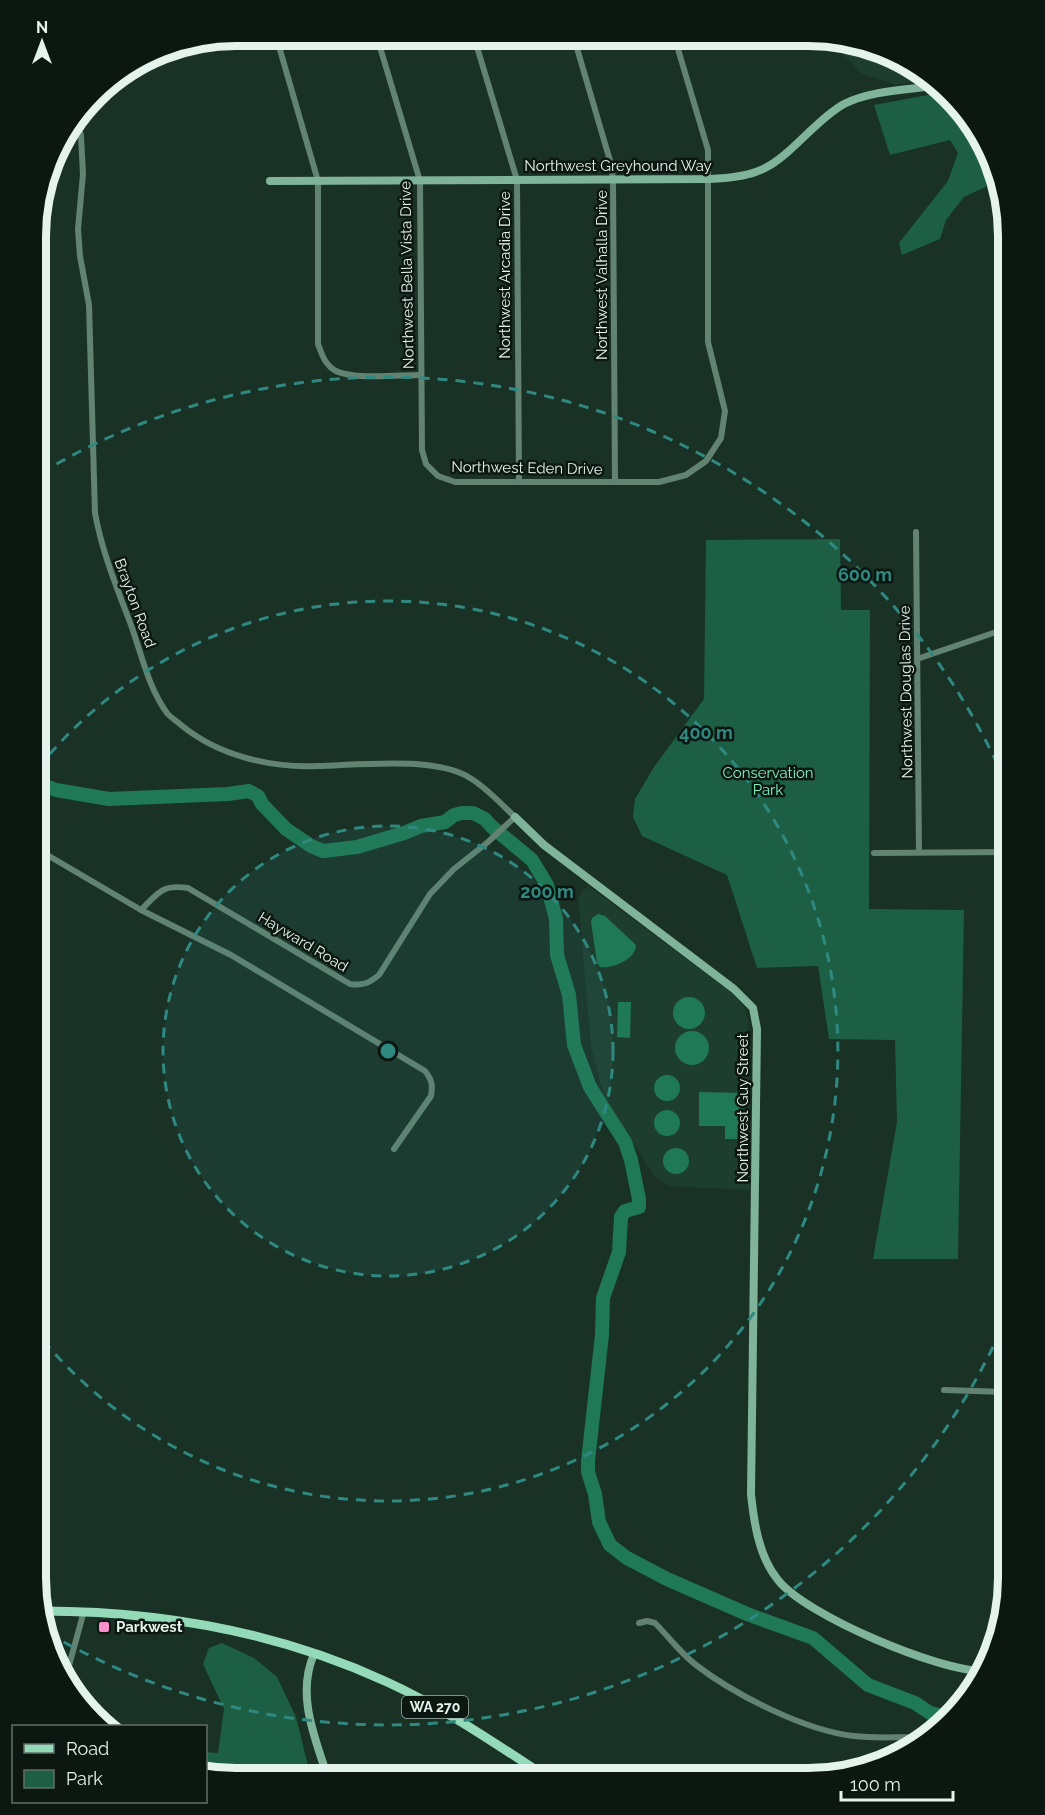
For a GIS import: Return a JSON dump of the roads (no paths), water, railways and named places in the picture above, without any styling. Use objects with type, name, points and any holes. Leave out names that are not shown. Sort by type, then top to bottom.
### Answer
[{"type":"main road","name":"WA 270","points":[[50,1611],[84,1611],[145,1616],[217,1626],[266,1638],[387,1682],[478,1732],[533,1768]]},
{"type":"street","points":[[279,47],[318,181],[318,344],[323,359],[334,370],[351,375],[421,375]]},
{"type":"street","name":"Northwest Bella Vista Drive","points":[[380,47],[420,181],[422,450],[426,464],[438,476]]},
{"type":"street","name":"Northwest Arcadia Drive","points":[[477,47],[517,180],[519,482]]},
{"type":"street","name":"Northwest Valhalla Drive","points":[[577,47],[611,164],[613,180],[615,482]]},
{"type":"street","name":"Northwest Eden Drive","points":[[438,476],[455,482],[659,482],[686,476],[706,461],[721,438],[725,411],[708,342],[708,150],[677,47]]},
{"type":"street","name":"Northwest Greyhound Way","points":[[270,181],[613,180],[745,177],[759,172],[786,154],[825,117],[845,104],[873,96],[925,87]]},
{"type":"street","name":"Brayton Road","points":[[80,130],[83,174],[78,229],[80,256],[89,305],[92,480],[95,513],[101,545],[154,687],[168,714],[212,746],[239,756],[276,764],[314,766],[397,763],[434,766],[469,777],[514,817]]},
{"type":"street","name":"Northwest Douglas Drive","points":[[916,532],[919,852]]},
{"type":"street","points":[[917,659],[999,631]]},
{"type":"street","name":"Hayward Road","points":[[141,910],[160,890],[173,886],[188,888],[350,984],[361,985],[371,982],[380,975],[430,894],[454,869],[488,842],[514,817]]},
{"type":"street","name":"Northwest Guy Street","points":[[514,817],[544,845],[734,989],[753,1008],[757,1029],[751,1486],[753,1515],[760,1545],[770,1569],[794,1597],[857,1631],[948,1666],[975,1670]]},
{"type":"street","points":[[874,853],[999,852]]},
{"type":"street","points":[[46,854],[141,910],[231,955],[425,1071],[433,1086],[431,1096],[394,1149]]},
{"type":"street","points":[[944,1390],[998,1392]]},
{"type":"street","points":[[69,1667],[84,1611]]},
{"type":"street","points":[[639,1623],[647,1621],[655,1623],[697,1666],[758,1703],[794,1719],[853,1736],[911,1738]]},
{"type":"street","points":[[314,1654],[307,1676],[306,1702],[325,1768]]},
{"type":"waterway","points":[[46,786],[109,799],[249,791],[258,796],[262,804],[286,829],[311,846],[323,851],[357,847],[421,826],[445,822],[454,815],[473,813],[485,819],[532,860],[547,885],[556,919],[557,955],[569,995],[574,1045],[590,1087],[625,1142],[639,1199],[639,1207],[625,1211],[621,1217],[619,1252],[603,1298],[602,1335],[588,1461],[588,1472],[595,1494],[599,1522],[610,1545],[627,1558],[667,1579],[747,1614],[813,1638],[868,1685],[915,1703],[930,1713],[940,1715]]},
{"type":"place","name":"Parkwest","points":[[104,1627]]},
{"type":"park label","name":"Conservation Park","points":[[768,782]]}]
